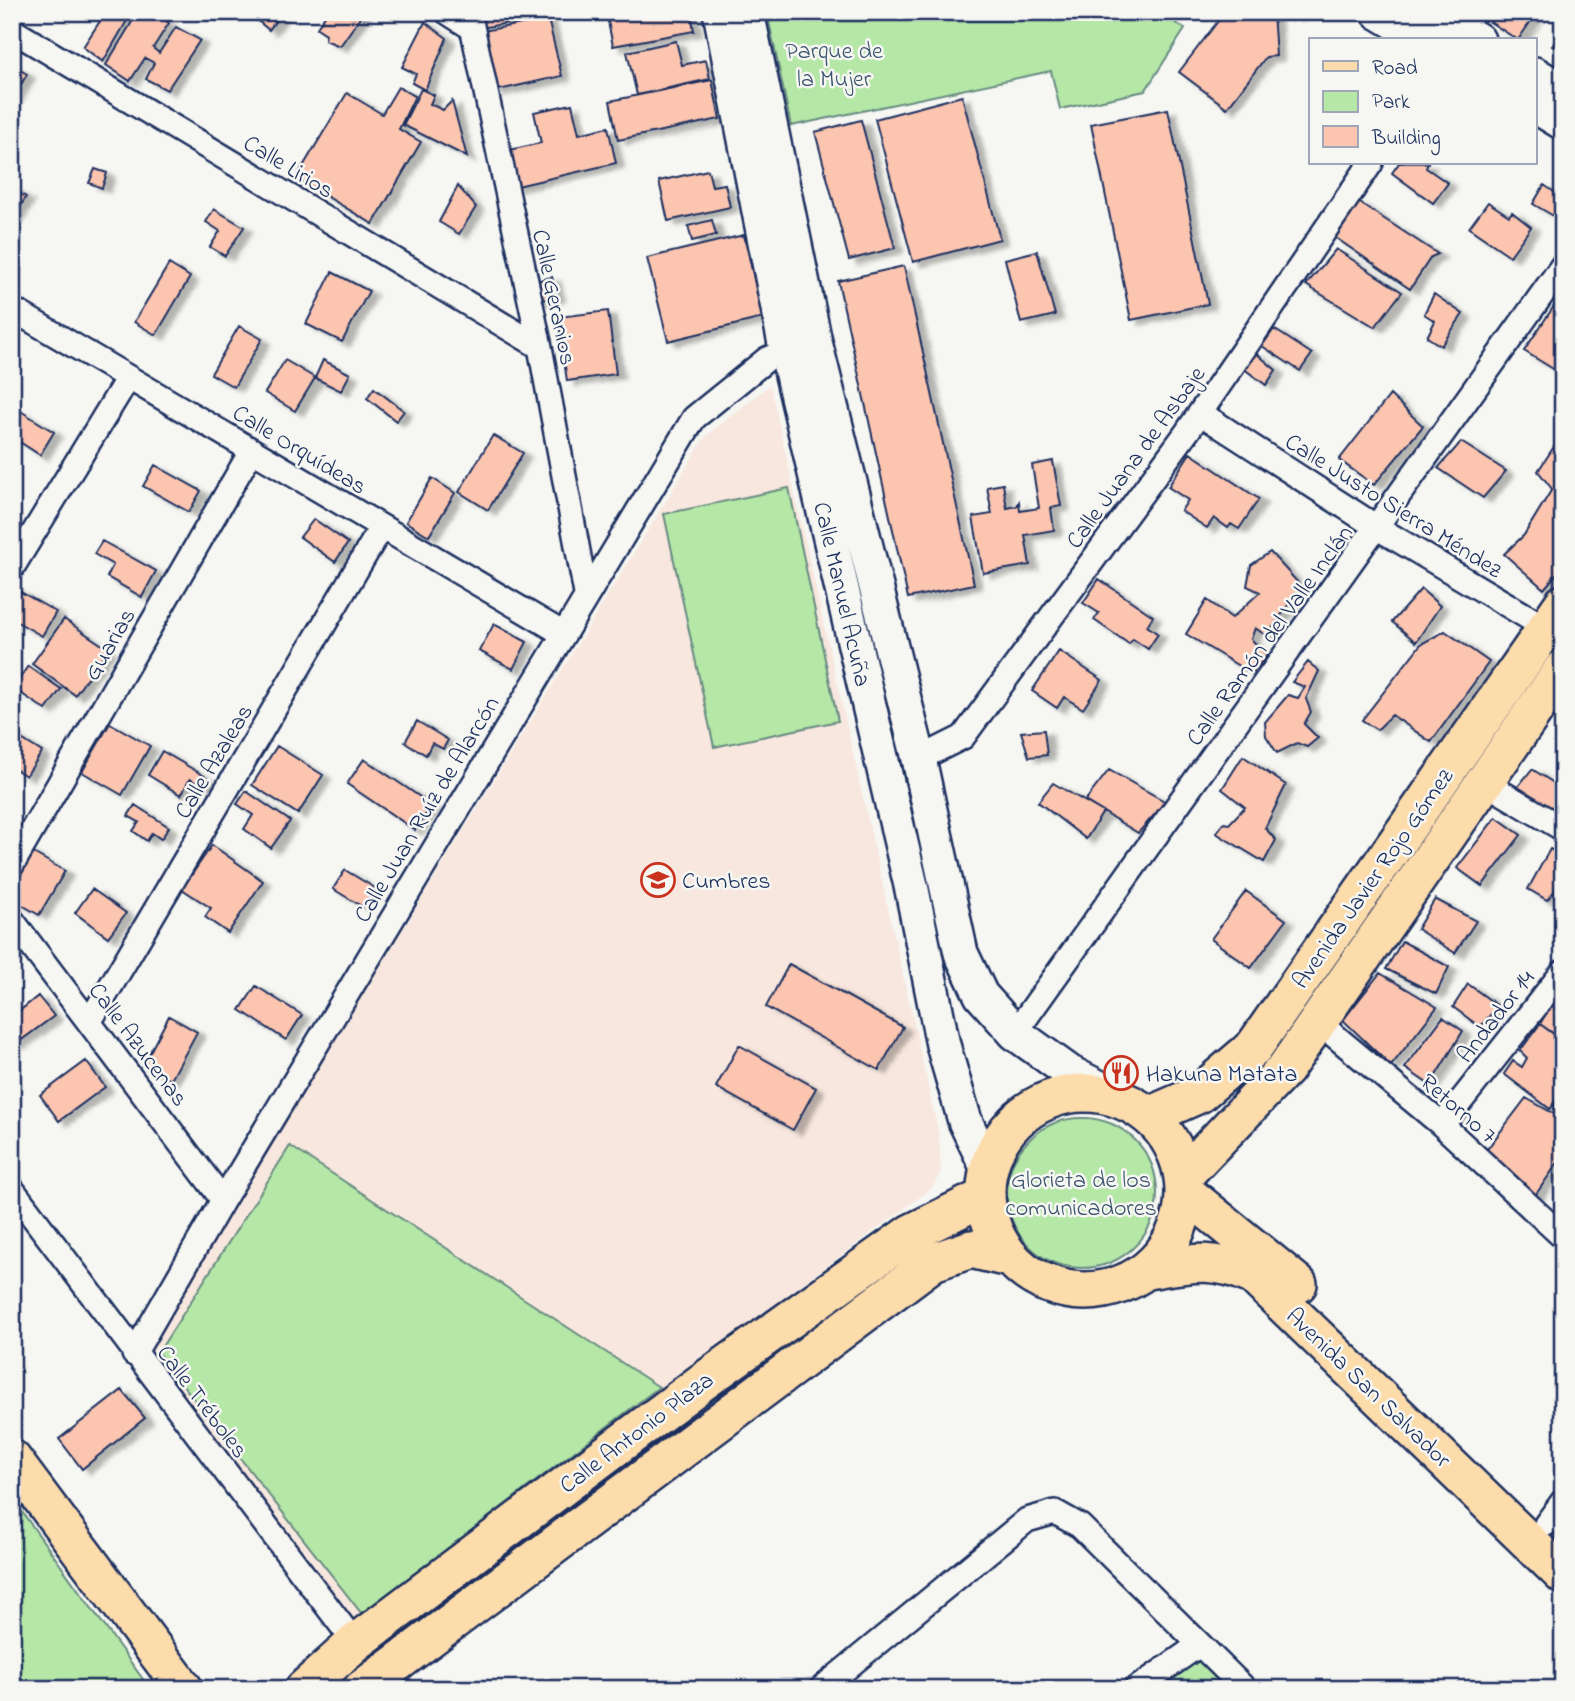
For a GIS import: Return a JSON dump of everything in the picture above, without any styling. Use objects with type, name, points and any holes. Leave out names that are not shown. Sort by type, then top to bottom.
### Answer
[{"type":"main road","name":"Calle Manuel Acuña","points":[[720,12],[800,346],[943,1045],[986,1183]]},
{"type":"main road","name":"Calle Manuel Acuña","points":[[747,12],[800,346],[919,759],[961,953],[981,995],[1015,1033],[1069,1072],[1135,1107]]},
{"type":"main road","points":[[1378,12],[1422,38]]},
{"type":"main road","points":[[1431,12],[1466,31]]},
{"type":"main road","points":[[1536,75],[1563,91]]},
{"type":"main road","points":[[1536,107],[1563,122]]},
{"type":"main road","name":"Avenida Javier Rojo Gómez","points":[[1135,1107],[1199,1094],[1254,1047],[1557,624]]},
{"type":"main road","name":"Avenida Javier Rojo Gómez","points":[[1184,1184],[1285,1069],[1563,669]]},
{"type":"main road","points":[[1254,1047],[1285,1069]]},
{"type":"main road","points":[[1086,1092],[1135,1107],[1165,1132],[1177,1153],[1184,1184],[1181,1221],[1168,1248],[1148,1270],[1121,1286],[1091,1292],[1061,1289],[1033,1278],[1009,1258],[992,1230],[986,1183],[997,1142],[1020,1115],[1051,1098],[1086,1092]]},
{"type":"main road","name":"Calle Antonio Plaza","points":[[304,1689],[355,1643],[701,1383],[911,1233],[986,1183]]},
{"type":"main road","name":"Avenida San Salvador","points":[[1184,1184],[1283,1269],[1557,1522]]},
{"type":"main road","name":"Calle Antonio Plaza","points":[[362,1689],[933,1262],[971,1249],[1009,1258]]},
{"type":"main road","name":"Avenida San Salvador","points":[[1148,1270],[1197,1261],[1229,1264],[1254,1276],[1563,1575]]},
{"type":"main road","points":[[12,1459],[184,1689]]},
{"type":"street","points":[[447,12],[470,20]]},
{"type":"street","name":"Calle Geranios","points":[[470,20],[540,348],[586,594]]},
{"type":"street","name":"Calle Lirios","points":[[12,30],[540,348]]},
{"type":"street","name":"Calle Juana de Asbaje","points":[[919,759],[963,737],[1200,413],[1370,164]]},
{"type":"street","name":"Calle Ramón del Valle Inclán","points":[[1015,1033],[1378,528],[1563,265]]},
{"type":"street","name":"Calle Orquídeas","points":[[12,309],[562,634]]},
{"type":"street","name":"Calle Juan Ruíz de Alarcón","points":[[134,1354],[223,1200],[694,418],[767,359],[800,346]]},
{"type":"street","points":[[12,568],[128,378]]},
{"type":"street","name":"Calle Justo Sierra Méndez","points":[[1200,413],[1378,528],[1557,624]]},
{"type":"street","name":"Guarias","points":[[12,865],[252,450]]},
{"type":"street","name":"Calle Azaleas","points":[[90,1021],[381,528]]},
{"type":"street","points":[[1485,782],[1563,829]]},
{"type":"street","name":"Calle Azucenas","points":[[12,920],[223,1200]]},
{"type":"street","name":"Andador 14","points":[[1441,1125],[1563,972]]},
{"type":"street","name":"Retorno 7","points":[[1318,1022],[1441,1125],[1563,1237]]},
{"type":"street","name":"Calle Tréboles","points":[[12,1189],[134,1354],[355,1643]]},
{"type":"street","points":[[821,1689],[1027,1520],[1055,1511],[1080,1526],[1245,1689]]},
{"type":"street","points":[[1136,1689],[1199,1645]]},
{"type":"shaded area","name":"Cumbres","points":[[770,385],[939,1135],[941,1171],[932,1188],[352,1619],[144,1351],[705,437]]},
{"type":"green space","name":"Parque de la Mujer","points":[[767,12],[1159,12],[1185,29],[1145,91],[1060,109],[1051,71],[791,126]]},
{"type":"green space","points":[[789,488],[838,721],[714,747],[664,514]]},
{"type":"green space","name":"Glorieta de los comunicadores","points":[[1082,1118],[1111,1124],[1135,1140],[1151,1164],[1157,1193],[1151,1222],[1135,1246],[1111,1262],[1082,1268],[1053,1262],[1029,1246],[1013,1222],[1007,1193],[1013,1164],[1029,1140],[1053,1124]]},
{"type":"green space","points":[[290,1146],[659,1387],[362,1614],[158,1353]]},
{"type":"green space","points":[[12,1498],[150,1689],[12,1689]]},
{"type":"green space","points":[[1198,1656],[1232,1689],[1156,1689]]},
{"type":"building","points":[[106,12],[132,12],[103,62],[83,47]]},
{"type":"building","points":[[138,12],[154,12],[169,23],[153,48],[159,53],[176,27],[200,40],[167,90],[146,79],[154,63],[145,58],[130,81],[106,65]]},
{"type":"building","points":[[247,12],[282,12],[269,30]]},
{"type":"building","points":[[327,12],[364,12],[340,46],[325,40],[326,34],[317,28]]},
{"type":"building","points":[[478,12],[552,12],[552,15],[481,28]]},
{"type":"building","points":[[606,12],[691,12],[694,31],[613,46]]},
{"type":"building","points":[[1225,12],[1273,12],[1276,56],[1266,57],[1227,108],[1179,72]]},
{"type":"building","points":[[1497,12],[1537,12],[1519,38],[1515,38],[1490,22]]},
{"type":"building","points":[[548,19],[562,76],[494,91],[483,31]]},
{"type":"building","points":[[425,22],[447,38],[425,90],[412,83],[416,74],[402,67]]},
{"type":"building","points":[[1563,32],[1563,53],[1552,46]]},
{"type":"building","points":[[676,41],[682,65],[706,60],[710,79],[637,95],[627,52]]},
{"type":"building","points":[[12,65],[27,74],[12,100]]},
{"type":"building","points":[[712,80],[720,119],[618,140],[610,101]]},
{"type":"building","points":[[398,87],[415,96],[399,129],[421,142],[373,224],[296,178],[347,93],[382,114]]},
{"type":"building","points":[[421,89],[434,95],[430,104],[443,110],[452,101],[467,157],[403,125]]},
{"type":"building","points":[[962,96],[1000,239],[913,262],[875,119]]},
{"type":"building","points":[[572,104],[579,134],[608,127],[616,163],[513,187],[505,151],[541,143],[534,112]]},
{"type":"building","points":[[1168,109],[1208,304],[1131,320],[1091,124]]},
{"type":"building","points":[[861,120],[895,248],[849,260],[815,132]]},
{"type":"building","points":[[1398,164],[1428,164],[1426,168],[1448,183],[1433,203],[1392,173]]},
{"type":"building","points":[[95,169],[107,173],[102,188],[89,183]]},
{"type":"building","points":[[708,170],[712,186],[725,184],[730,207],[668,221],[659,181]]},
{"type":"building","points":[[1544,185],[1563,198],[1563,208],[1557,218],[1533,204]]},
{"type":"building","points":[[458,186],[476,207],[459,234],[439,222]]},
{"type":"building","points":[[12,189],[26,197],[12,222]]},
{"type":"building","points":[[1357,201],[1438,254],[1431,257],[1410,289],[1333,236]]},
{"type":"building","points":[[1488,202],[1509,216],[1512,212],[1531,227],[1510,256],[1469,228]]},
{"type":"building","points":[[214,209],[244,227],[225,256],[210,247],[220,231],[206,222]]},
{"type":"building","points":[[712,220],[716,235],[692,241],[688,226]]},
{"type":"building","points":[[744,235],[763,318],[668,341],[647,258]]},
{"type":"building","points":[[1336,249],[1402,292],[1375,327],[1306,285]]},
{"type":"building","points":[[1037,251],[1055,315],[1021,323],[1005,259]]},
{"type":"building","points":[[169,264],[190,277],[156,335],[134,322]]},
{"type":"building","points":[[904,266],[974,584],[908,598],[838,281]]},
{"type":"building","points":[[332,272],[369,291],[342,342],[306,324]]},
{"type":"building","points":[[552,277],[557,297],[537,301],[532,282]]},
{"type":"building","points":[[1434,294],[1463,314],[1441,346],[1427,337],[1435,321],[1424,314]]},
{"type":"building","points":[[1558,300],[1563,303],[1563,375],[1524,351]]},
{"type":"building","points":[[608,311],[616,374],[567,381],[558,317]]},
{"type":"building","points":[[239,326],[262,339],[234,387],[211,374]]},
{"type":"building","points":[[1274,329],[1312,354],[1300,371],[1262,346]]},
{"type":"building","points":[[1256,353],[1276,370],[1266,385],[1243,368]]},
{"type":"building","points":[[285,360],[315,378],[295,411],[265,393]]},
{"type":"building","points":[[323,360],[350,374],[341,391],[315,378]]},
{"type":"building","points":[[374,388],[404,411],[396,421],[367,398]]},
{"type":"building","points":[[1390,395],[1423,426],[1374,485],[1339,460]]},
{"type":"building","points":[[19,410],[54,432],[40,455],[12,437],[12,421]]},
{"type":"building","points":[[1563,433],[1563,566],[1544,589],[1504,554],[1524,535],[1552,489],[1538,471]]},
{"type":"building","points":[[493,435],[523,453],[488,510],[459,492]]},
{"type":"building","points":[[1461,442],[1506,471],[1483,498],[1438,468]]},
{"type":"building","points":[[1190,453],[1259,499],[1239,529],[1231,524],[1228,528],[1214,518],[1207,528],[1181,511],[1188,500],[1168,487]]},
{"type":"building","points":[[1053,461],[1061,506],[1051,508],[1054,530],[1025,535],[1030,565],[983,573],[973,517],[992,514],[987,487],[1003,484],[1007,508],[1017,506],[1019,502],[1020,511],[1039,508],[1032,465]]},
{"type":"building","points":[[155,465],[201,491],[189,512],[143,486]]},
{"type":"building","points":[[432,478],[455,493],[429,536],[406,522]]},
{"type":"building","points":[[314,519],[348,543],[335,562],[300,537]]},
{"type":"building","points":[[102,541],[156,571],[142,597],[107,577],[113,565],[94,554]]},
{"type":"building","points":[[1270,552],[1301,586],[1267,636],[1255,628],[1251,639],[1267,655],[1252,674],[1186,634],[1207,600],[1232,618],[1260,592],[1247,586],[1251,565]]},
{"type":"building","points":[[1099,579],[1153,616],[1147,626],[1158,634],[1148,649],[1133,639],[1129,644],[1094,620],[1099,613],[1083,603]]},
{"type":"building","points":[[12,587],[56,612],[42,636],[12,619]]},
{"type":"building","points":[[1421,589],[1440,606],[1416,642],[1392,622]]},
{"type":"building","points":[[64,619],[108,649],[75,695],[32,664]]},
{"type":"building","points":[[494,624],[527,642],[513,669],[479,651]]},
{"type":"building","points":[[1445,631],[1489,662],[1431,742],[1392,715],[1377,730],[1362,720],[1421,644]]},
{"type":"building","points":[[1059,651],[1102,680],[1083,709],[1064,697],[1057,708],[1032,691]]},
{"type":"building","points":[[1308,662],[1319,671],[1306,699],[1311,712],[1304,724],[1318,738],[1307,747],[1297,743],[1277,753],[1266,736],[1265,722],[1288,695],[1298,698],[1305,687],[1292,682]]},
{"type":"building","points":[[28,666],[61,689],[46,710],[13,688]]},
{"type":"building","points":[[417,721],[448,740],[443,749],[432,743],[426,755],[405,742]]},
{"type":"building","points":[[110,723],[150,746],[122,795],[82,772]]},
{"type":"building","points":[[1044,730],[1047,755],[1029,757],[1021,732]]},
{"type":"building","points":[[12,733],[42,752],[26,776],[12,767]]},
{"type":"building","points":[[277,746],[323,775],[298,814],[252,785]]},
{"type":"building","points":[[162,751],[208,778],[203,787],[190,779],[181,795],[148,775]]},
{"type":"building","points":[[1243,756],[1286,785],[1265,828],[1276,840],[1264,862],[1216,833],[1224,823],[1229,824],[1245,807],[1222,789]]},
{"type":"building","points":[[364,759],[432,805],[415,830],[347,784]]},
{"type":"building","points":[[1532,769],[1563,789],[1563,819],[1513,793]]},
{"type":"building","points":[[1109,770],[1166,802],[1138,833],[1085,801]]},
{"type":"building","points":[[1053,783],[1103,812],[1086,839],[1038,802]]},
{"type":"building","points":[[246,791],[290,821],[271,848],[244,829],[253,815],[237,804]]},
{"type":"building","points":[[135,805],[169,827],[161,839],[152,833],[147,841],[133,831],[139,822],[128,816]]},
{"type":"building","points":[[1496,817],[1521,835],[1482,886],[1457,868]]},
{"type":"building","points":[[212,845],[263,881],[228,933],[205,917],[211,908],[182,889]]},
{"type":"building","points":[[1550,849],[1563,856],[1563,881],[1547,900],[1528,889]]},
{"type":"building","points":[[28,850],[65,871],[39,915],[12,899],[12,877]]},
{"type":"building","points":[[345,870],[375,888],[363,907],[333,889]]},
{"type":"building","points":[[92,889],[126,913],[108,937],[75,913]]},
{"type":"building","points":[[1246,891],[1286,920],[1251,968],[1211,939]]},
{"type":"building","points":[[1435,899],[1476,921],[1455,953],[1417,929]]},
{"type":"building","points":[[1402,941],[1449,967],[1436,994],[1386,969]]},
{"type":"building","points":[[789,964],[903,1027],[879,1070],[766,1007]]},
{"type":"building","points":[[1380,973],[1437,1007],[1391,1066],[1343,1020]]},
{"type":"building","points":[[1563,983],[1563,1040],[1540,1024]]},
{"type":"building","points":[[1468,984],[1498,1006],[1480,1027],[1453,1007]]},
{"type":"building","points":[[256,986],[302,1015],[286,1040],[240,1010]]},
{"type":"building","points":[[38,996],[54,1016],[16,1044],[12,1039],[12,1006],[17,1013]]},
{"type":"building","points":[[169,1016],[197,1032],[171,1080],[143,1065]]},
{"type":"building","points":[[1443,1017],[1463,1031],[1430,1085],[1405,1068]]},
{"type":"building","points":[[1540,1024],[1563,1041],[1563,1092],[1550,1109],[1504,1074],[1513,1061],[1522,1067],[1527,1058],[1520,1051]]},
{"type":"building","points":[[739,1045],[816,1088],[793,1130],[716,1087]]},
{"type":"building","points":[[86,1061],[105,1087],[59,1121],[40,1095]]},
{"type":"building","points":[[1563,1092],[1563,1111],[1553,1104]]},
{"type":"building","points":[[1526,1098],[1563,1119],[1563,1155],[1532,1200],[1485,1152]]},
{"type":"building","points":[[122,1390],[145,1418],[82,1469],[59,1439]]},
{"type":"place","name":"Cumbres","points":[[658,880]]},
{"type":"place","name":"Hakuna Matata","points":[[1121,1073]]}]
